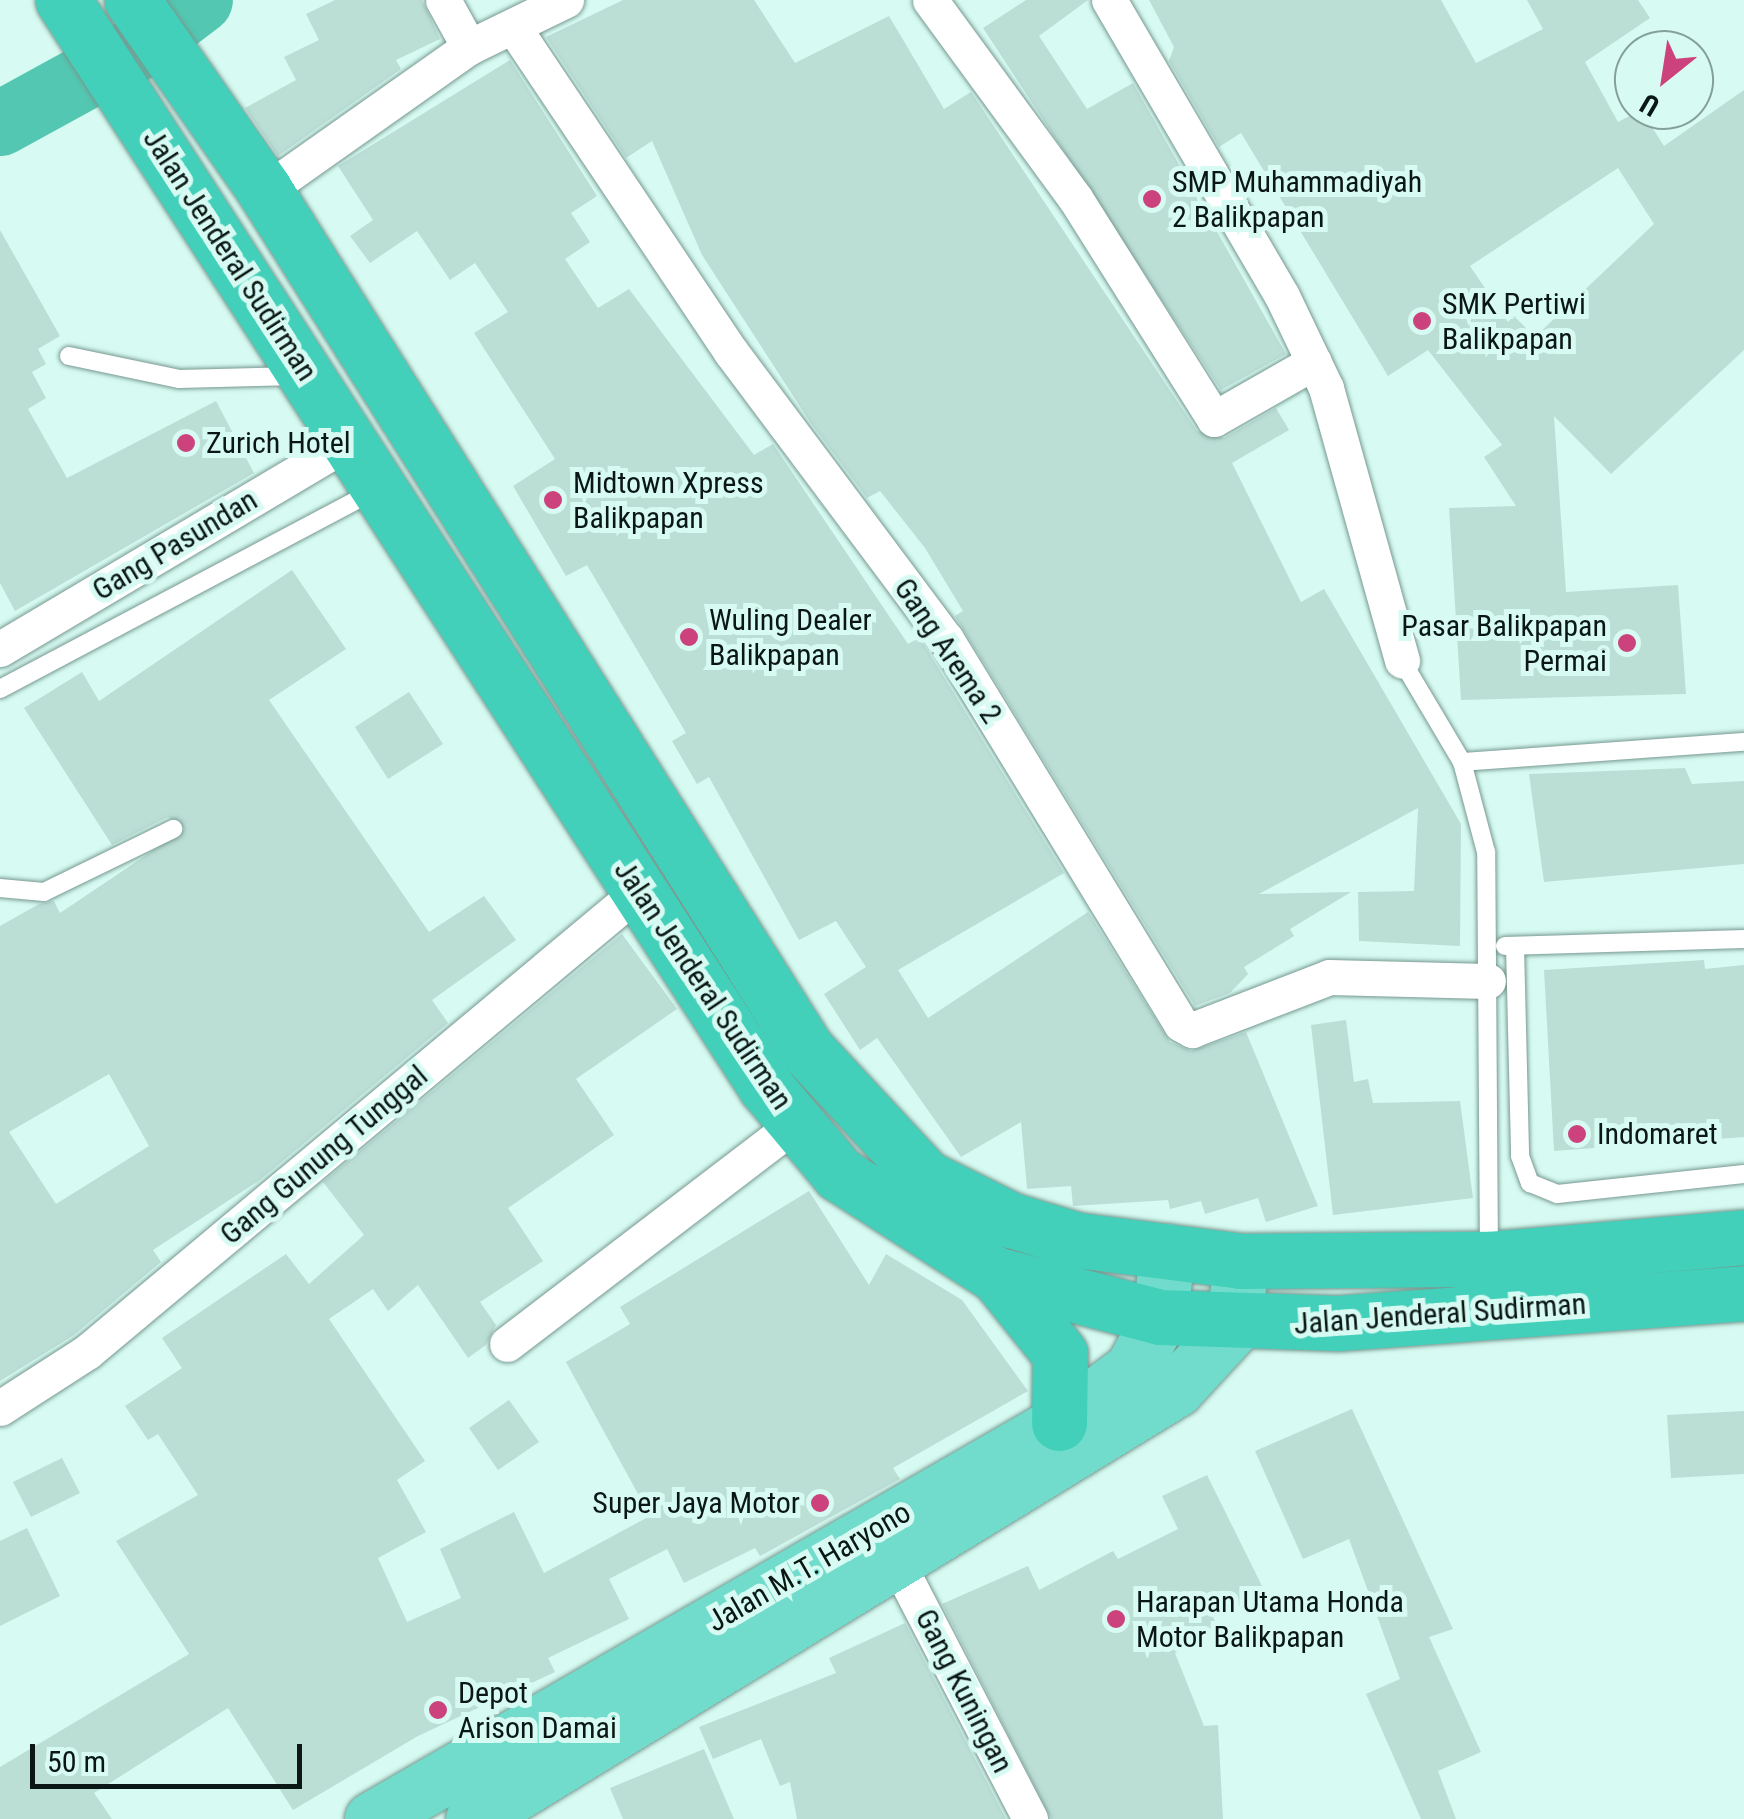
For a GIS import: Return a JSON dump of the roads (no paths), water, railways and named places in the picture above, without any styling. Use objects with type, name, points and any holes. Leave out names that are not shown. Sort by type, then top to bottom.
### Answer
[{"type":"highway","name":"Jalan Jenderal Sudirman","points":[[63,0],[639,891],[796,1123],[839,1174],[995,1274],[1160,1317],[1235,1325],[1744,1293]]},
{"type":"highway","name":"Jalan Jenderal Sudirman","points":[[132,0],[265,192],[844,1100],[958,1198],[1077,1240],[1240,1261],[1489,1259],[1744,1237]]},
{"type":"highway","points":[[995,1274],[1042,1321],[1060,1354],[1058,1424]]},
{"type":"main road","name":"Jalan M.T. Haryono","points":[[372,1819],[1058,1424],[1132,1368],[1160,1317],[1167,1252]]},
{"type":"main road","points":[[1235,1325],[1240,1261]]},
{"type":"main road","name":"Jalan M.T. Haryono","points":[[473,1819],[898,1564],[1176,1389],[1235,1325]]},
{"type":"street","points":[[443,0],[469,47]]},
{"type":"street","points":[[265,192],[469,47],[566,0]]},
{"type":"street","points":[[1109,0],[1314,362],[1402,661]]},
{"type":"street","points":[[940,3],[1074,198],[1214,419],[1314,362]]},
{"type":"street","name":"Gang Arema 2","points":[[514,28],[731,352],[946,639],[1183,1026],[1328,976],[1488,964]]},
{"type":"street","name":"Gang Pasundan","points":[[0,648],[350,441]]},
{"type":"street","name":"Gang Gunung Tunggal","points":[[0,1408],[88,1352],[639,891]]},
{"type":"street","points":[[507,1344],[796,1123]]},
{"type":"street","name":"Gang Kuningan","points":[[898,1564],[1030,1819]]},
{"type":"lane","points":[[69,356],[178,379],[309,376]]},
{"type":"lane","points":[[0,689],[380,487]]},
{"type":"lane","points":[[1402,661],[1462,762],[1482,818],[1488,964],[1489,1259]]},
{"type":"lane","points":[[1462,762],[1744,742]]},
{"type":"lane","points":[[0,888],[44,892],[174,828]]},
{"type":"lane","points":[[1488,964],[1515,946],[1744,939]]},
{"type":"lane","points":[[1515,946],[1520,1156],[1530,1183],[1557,1194],[1744,1174]]},
{"type":"waterway","points":[[0,123],[137,48],[200,0]]},
{"type":"place","name":"SMP Muhammadiyah 2 Balikpapan","points":[[1152,199]]},
{"type":"place","name":"SMK Pertiwi Balikpapan","points":[[1422,321]]},
{"type":"place","name":"Zurich Hotel","points":[[186,443]]},
{"type":"place","name":"Midtown Xpress Balikpapan","points":[[553,500]]},
{"type":"place","name":"Wuling Dealer Balikpapan","points":[[689,637]]},
{"type":"place","name":"Pasar Balikpapan Permai","points":[[1627,643]]},
{"type":"place","name":"Indomaret","points":[[1577,1134]]},
{"type":"place","name":"Super Jaya Motor","points":[[820,1503]]},
{"type":"place","name":"Harapan Utama Honda Motor Balikpapan","points":[[1116,1619]]},
{"type":"place","name":"Depot Arison Damai","points":[[438,1710]]}]
